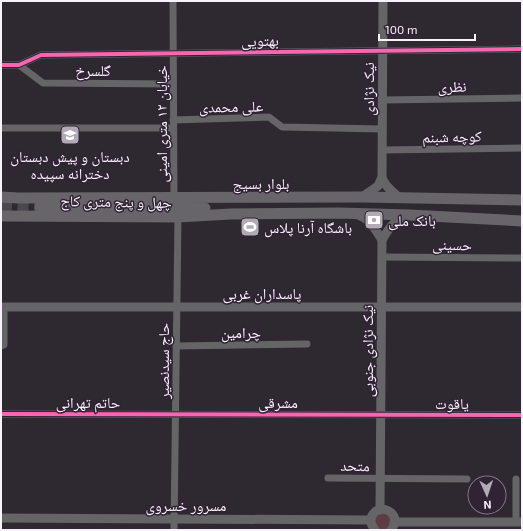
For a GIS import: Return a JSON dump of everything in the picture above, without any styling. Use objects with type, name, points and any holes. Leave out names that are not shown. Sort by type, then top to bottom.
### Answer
[{"type":"main road","name":"بلوار بسیج","points":[[1,197],[38,207],[174,198],[362,197],[522,200]]},
{"type":"main road","points":[[38,207],[219,208],[231,214]]},
{"type":"main road","name":"چهل و پنج متری کاج","points":[[1,216],[38,207],[178,217],[231,214]]},
{"type":"main road","name":"بلوار بسیج","points":[[231,214],[410,214],[522,221]]},
{"type":"street","name":"خیابان ۱۲ متری امینی","points":[[173,1],[174,198]]},
{"type":"street","name":"نیک نژادی","points":[[382,177],[383,1]]},
{"type":"street","name":"بهتویی","points":[[1,65],[19,65],[41,55],[522,49]]},
{"type":"street","name":"گلسرخ","points":[[19,65],[43,83],[174,84]]},
{"type":"street","name":"نظری","points":[[382,100],[522,98]]},
{"type":"street","name":"علی محمدی","points":[[174,120],[269,117],[282,127],[382,129]]},
{"type":"street","points":[[1,128],[174,128]]},
{"type":"street","name":"کوچه شبنم","points":[[382,150],[522,148]]},
{"type":"street","points":[[362,197],[378,186],[382,177]]},
{"type":"street","points":[[382,177],[390,189],[400,198]]},
{"type":"street","points":[[354,214],[365,218],[371,223],[382,240],[396,220],[410,214]]},
{"type":"street","name":"حاج سیدنصیر","points":[[174,530],[178,217]]},
{"type":"street","name":"نیک نژادی جنوبی","points":[[380,510],[382,240]]},
{"type":"street","name":"حسینی","points":[[382,257],[522,258]]},
{"type":"street","points":[[1,346],[4,346],[3,307]]},
{"type":"street","name":"پاسداران غربی","points":[[3,307],[522,307]]},
{"type":"street","name":"چرامین","points":[[176,346],[307,344]]},
{"type":"street","name":"حاتم تهرانی","points":[[1,414],[175,414]]},
{"type":"street","name":"مشرقی","points":[[175,414],[381,414]]},
{"type":"street","name":"یاقوت","points":[[381,414],[522,415]]},
{"type":"street","name":"متحد","points":[[328,478],[467,479]]},
{"type":"street","points":[[375,530],[372,527],[371,520],[374,513],[380,510],[390,512],[393,515],[392,526],[513,524],[516,479]]},
{"type":"street","name":"مسرور خسروی","points":[[1,518],[371,520]]},
{"type":"shaded area","points":[[376,513],[392,515],[389,530],[377,530],[372,519]]},
{"type":"tunnel","points":[[1,206],[40,207]]},
{"type":"cycle path","points":[[1,65],[19,65],[41,55],[522,49]]},
{"type":"cycle path","points":[[1,414],[522,415]]},
{"type":"place","name":"دبستان و پیش دبستان دخترانه سپیده","points":[[70,135]]},
{"type":"place","name":"بانک ملی","points":[[374,220]]},
{"type":"place","name":"باشگاه آرنا پلاس","points":[[250,227]]}]
